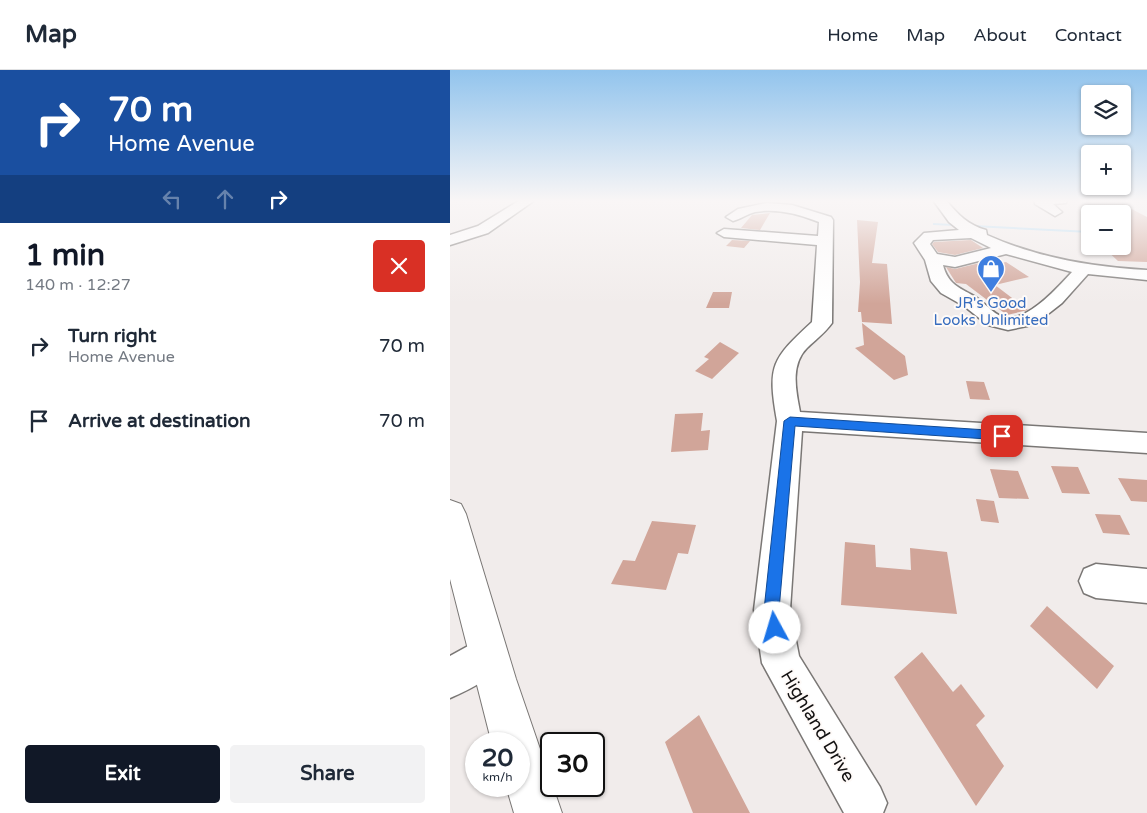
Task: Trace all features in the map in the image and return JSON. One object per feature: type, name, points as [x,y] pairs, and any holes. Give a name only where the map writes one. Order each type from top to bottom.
[{"type":"main road","points":[[450,514],[511,732]]},
{"type":"main road","points":[[530,788],[538,813]]},
{"type":"street","points":[[450,240],[472,235]]},
{"type":"street","points":[[743,235],[826,242]]},
{"type":"street","name":"Highland Drive","points":[[826,235],[822,323],[795,348],[785,368],[784,390],[790,421],[772,610],[781,663],[864,803]]},
{"type":"street","points":[[941,235],[929,236],[922,243],[933,258],[936,272],[947,291],[968,301],[996,321],[1018,322],[1040,313],[1104,270]]},
{"type":"street","points":[[982,235],[1008,249],[1104,270],[1147,275]]},
{"type":"street","points":[[933,258],[955,262],[1008,249]]},
{"type":"street","points":[[790,421],[1147,443]]},
{"type":"street","points":[[1096,581],[1147,586]]},
{"type":"street","points":[[450,678],[488,654]]},
{"type":"building","points":[[858,235],[876,235],[872,263],[887,264],[892,324],[862,322],[861,312],[858,312],[860,282]]},
{"type":"building","points":[[1131,235],[1147,235],[1147,262],[1118,261],[1112,255],[1131,255]]},
{"type":"building","points":[[732,240],[750,241],[744,248],[726,246]]},
{"type":"building","points":[[971,240],[983,248],[955,255],[938,252],[932,244],[934,242]]},
{"type":"building","points":[[996,259],[1001,263],[1006,262],[1029,277],[995,285],[1028,310],[1007,315],[966,284],[956,283],[946,267],[955,269]]},
{"type":"building","points":[[713,292],[732,292],[729,308],[706,308]]},
{"type":"building","points":[[862,323],[905,356],[908,375],[894,380],[855,348],[864,345]]},
{"type":"building","points":[[720,342],[739,353],[712,379],[695,371],[709,359],[704,357]]},
{"type":"building","points":[[966,381],[984,382],[990,400],[970,399]]},
{"type":"building","points":[[703,413],[701,431],[710,430],[708,450],[671,452],[675,414]]},
{"type":"building","points":[[1051,466],[1078,467],[1090,494],[1062,493]]},
{"type":"building","points":[[990,469],[1018,471],[1029,499],[999,498]]},
{"type":"building","points":[[1118,478],[1147,480],[1147,502],[1131,501]]},
{"type":"building","points":[[976,499],[994,501],[999,523],[981,521]]},
{"type":"building","points":[[1095,514],[1120,515],[1130,535],[1103,533]]},
{"type":"building","points":[[652,521],[696,525],[688,554],[678,553],[666,590],[611,584],[623,560],[635,561]]},
{"type":"building","points":[[845,542],[875,545],[876,567],[911,570],[910,548],[947,552],[957,614],[841,605]]},
{"type":"building","points":[[1047,606],[1114,666],[1097,689],[1030,626]]},
{"type":"building","points":[[922,652],[953,692],[961,684],[985,716],[976,725],[1004,766],[976,806],[894,677]]},
{"type":"building","points":[[699,715],[750,813],[693,813],[665,742]]},
{"type":"place","name":"JR's Good Looks Unlimited","points":[[991,293]]},
{"type":"route","points":[[775,628],[772,610],[782,486],[790,421],[1002,436]]}]
